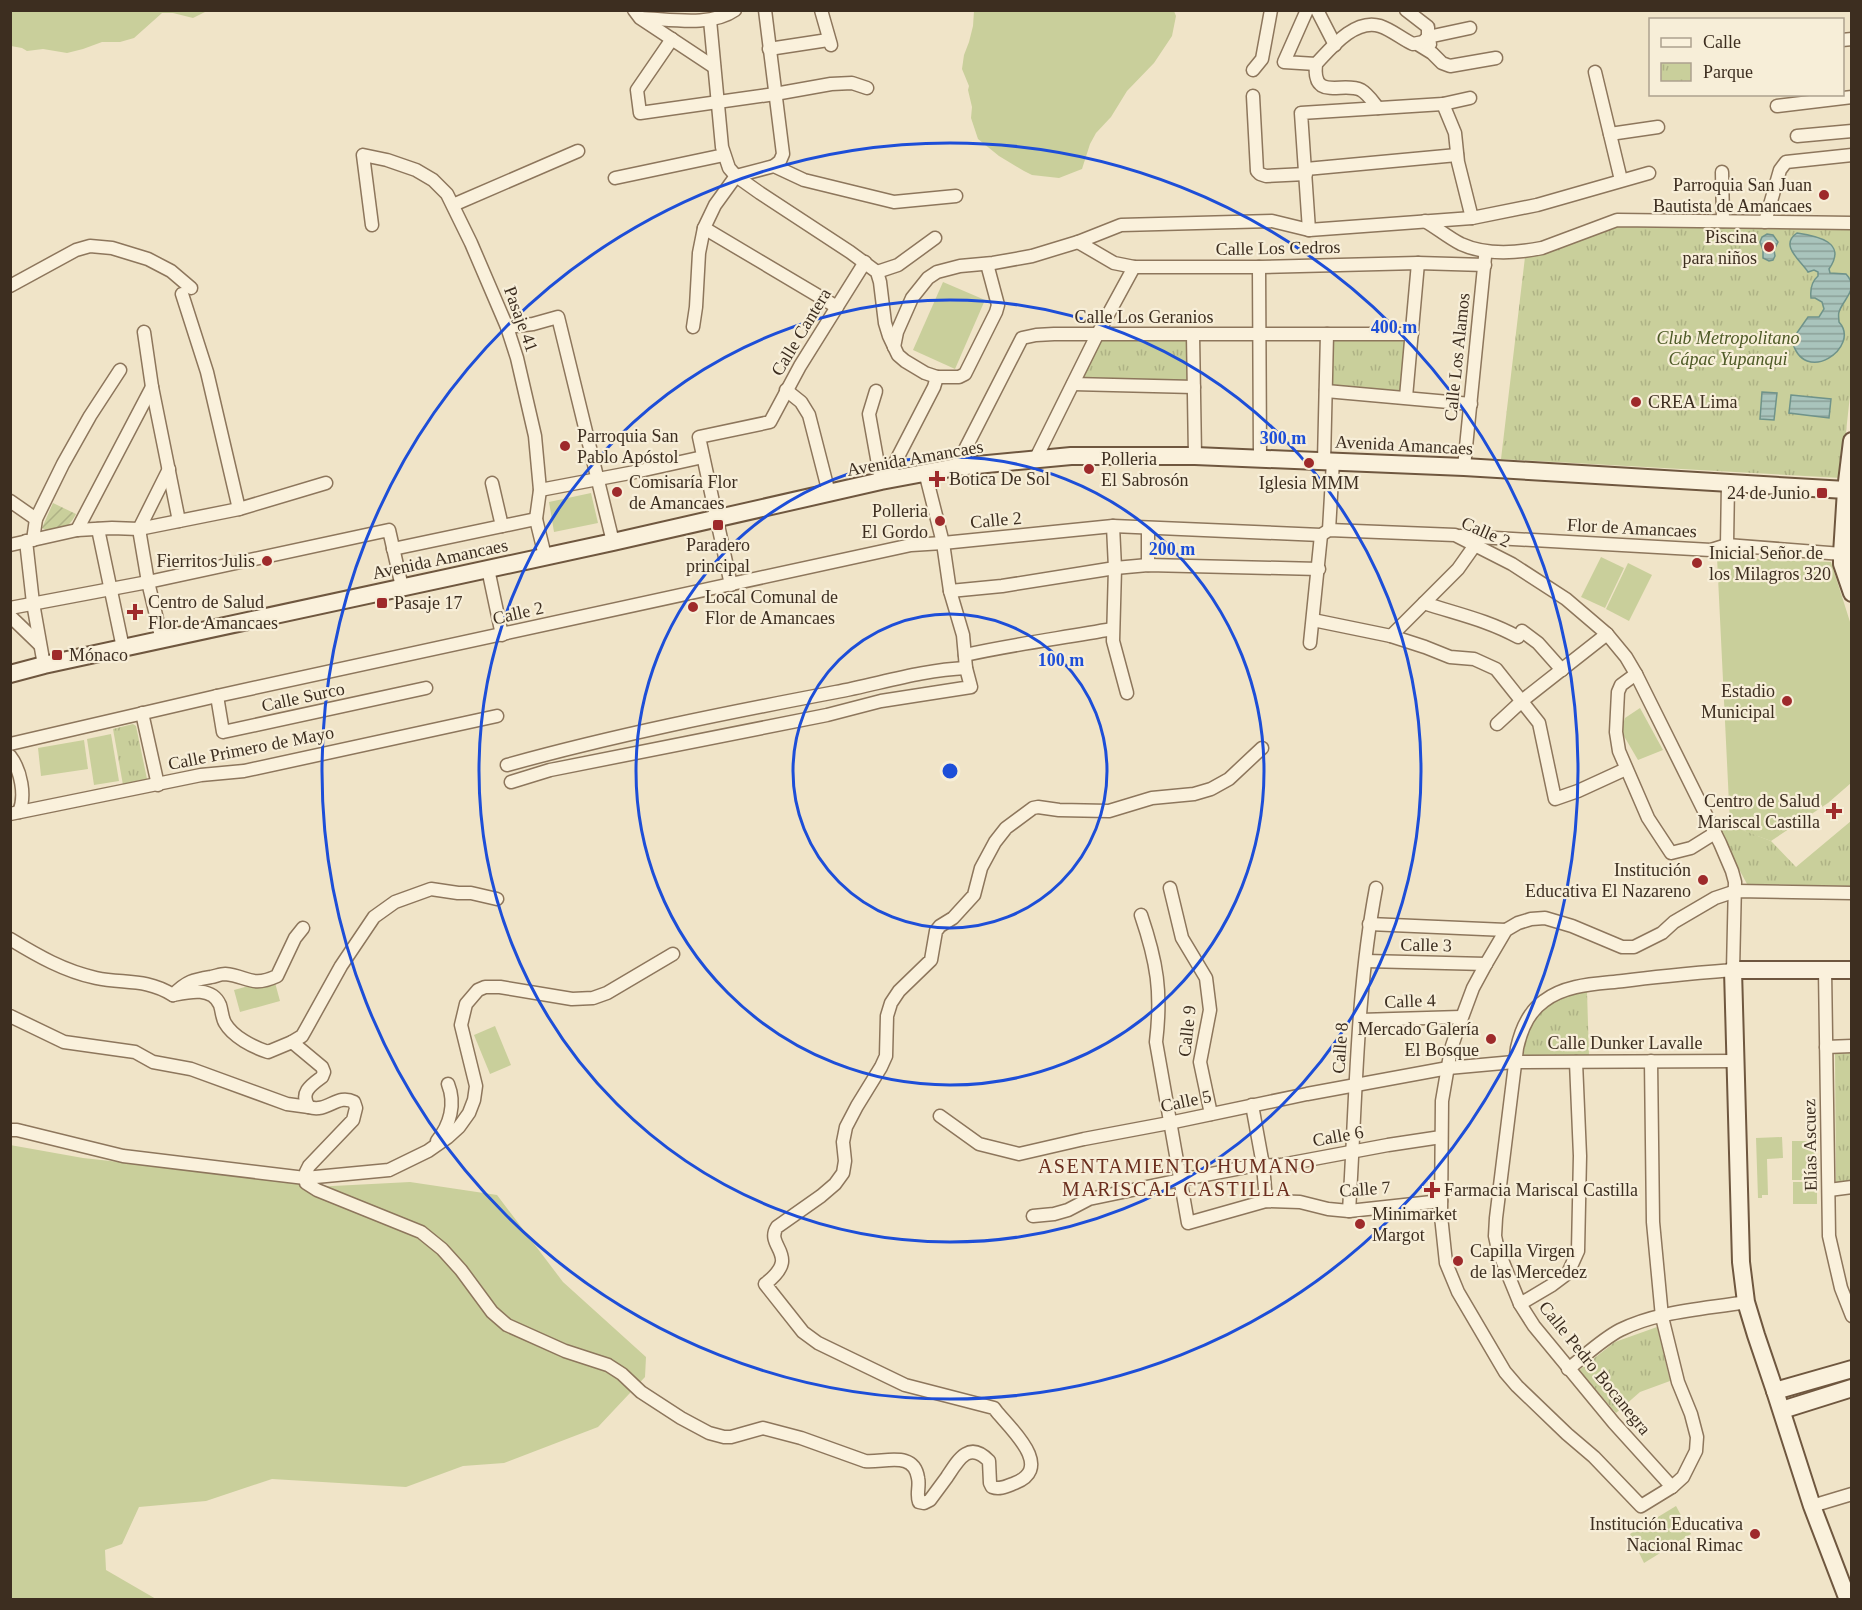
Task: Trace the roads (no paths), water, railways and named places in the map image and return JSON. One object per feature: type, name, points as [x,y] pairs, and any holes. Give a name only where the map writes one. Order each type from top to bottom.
[{"type":"street","points":[[637,14],[710,20],[735,10]]},
{"type":"street","points":[[693,327],[699,254],[704,228],[715,205],[736,176],[774,166],[783,154],[765,10]]},
{"type":"street","points":[[769,49],[830,43],[821,10]]},
{"type":"street","points":[[1253,70],[1262,59],[1272,10]]},
{"type":"street","points":[[1307,10],[1284,62],[1316,64]]},
{"type":"street","points":[[1317,10],[1335,45]]},
{"type":"street","points":[[1414,12],[1430,32],[1423,41]]},
{"type":"street","points":[[637,14],[714,67]]},
{"type":"street","points":[[710,20],[724,154],[729,168],[736,176],[877,272],[885,323],[898,355],[925,373],[937,377],[959,377],[965,374],[996,312],[997,298],[987,264]]},
{"type":"street","points":[[1378,108],[1362,91],[1355,88],[1334,89],[1320,83],[1316,64],[1358,27],[1373,24],[1387,29],[1409,43],[1470,28]]},
{"type":"street","points":[[672,39],[637,90],[640,113],[718,103],[831,84],[852,82],[867,88]]},
{"type":"street","points":[[1423,41],[1442,63],[1450,66],[1496,58]]},
{"type":"street","points":[[1595,72],[1621,180]]},
{"type":"street","points":[[1253,96],[1257,171],[1266,176],[1457,155]]},
{"type":"street","points":[[1778,106],[1851,97]]},
{"type":"street","points":[[1309,230],[1301,113],[1443,104],[1470,98]]},
{"type":"street","points":[[1443,104],[1455,133],[1457,155],[1472,218]]},
{"type":"street","points":[[1610,134],[1658,127]]},
{"type":"street","points":[[1797,136],[1851,131]]},
{"type":"street","points":[[453,205],[578,151]]},
{"type":"street","points":[[615,178],[724,154]]},
{"type":"street","name":"Pasaje 41","points":[[372,225],[363,155],[416,170],[433,180],[447,194],[453,205],[507,327],[518,358],[535,436],[540,490],[536,519],[545,556]]},
{"type":"street","points":[[1765,222],[1780,170],[1786,162],[1851,155]]},
{"type":"street","points":[[774,166],[804,180],[894,202],[956,196]]},
{"type":"street","points":[[1722,172],[1723,221]]},
{"type":"street","points":[[894,347],[897,332],[912,298],[919,287],[937,272],[953,267],[1032,256],[1078,242],[1121,225],[1272,221],[1309,230],[1457,220],[1537,205],[1649,173]]},
{"type":"street","points":[[1457,220],[1454,231],[1461,244]]},
{"type":"street","points":[[1425,221],[1461,244],[1473,248],[1520,251],[1542,248],[1617,220],[1851,223]]},
{"type":"street","points":[[704,228],[837,307]]},
{"type":"street","points":[[877,272],[898,265],[935,238]]},
{"type":"street","name":"Calle Los Cedros","points":[[1078,242],[1114,263],[1134,267],[1418,263],[1485,265]]},
{"type":"street","points":[[10,286],[75,250],[90,246],[112,248],[148,259],[171,271],[186,291],[239,508]]},
{"type":"street","name":"Calle Los Alamos","points":[[1464,467],[1486,250]]},
{"type":"street","name":"Calle Cantera","points":[[703,457],[699,437],[770,422],[786,390],[865,262]]},
{"type":"street","points":[[1406,397],[1418,263]]},
{"type":"street","points":[[1035,460],[1097,335],[1134,267]]},
{"type":"street","points":[[1259,267],[1260,458]]},
{"type":"street","points":[[507,327],[533,324],[558,317],[613,542]]},
{"type":"street","points":[[144,332],[152,387],[179,521]]},
{"type":"street","points":[[1310,643],[1318,569],[1325,533],[1328,461],[1327,334]]},
{"type":"street","name":"Calle Los Geranios","points":[[957,467],[1022,338],[1036,335],[1412,334]]},
{"type":"street","points":[[1193,335],[1195,456]]},
{"type":"street","points":[[44,664],[33,603],[29,541],[36,519],[90,416],[120,370]]},
{"type":"street","points":[[883,480],[934,387],[937,377]]},
{"type":"street","points":[[1073,384],[1194,387]]},
{"type":"street","points":[[78,530],[152,387]]},
{"type":"street","points":[[786,390],[801,402],[809,415],[829,493]]},
{"type":"street","points":[[876,391],[869,414],[883,480]]},
{"type":"street","points":[[1326,391],[1471,404]]},
{"type":"street","points":[[1851,449],[1842,554],[1842,564],[1851,593]]},
{"type":"street","name":"Avenida Amancaes","points":[[10,674],[44,664],[613,542],[883,480],[957,467],[1071,456],[1195,456],[1464,467],[1846,489]]},
{"type":"street","points":[[540,490],[703,457],[731,585]]},
{"type":"street","points":[[162,640],[148,582],[140,529],[169,469]]},
{"type":"street","points":[[511,782],[550,770],[827,715],[881,701],[971,687],[966,668],[963,635],[950,591],[943,543],[925,472]]},
{"type":"street","points":[[10,545],[78,530],[140,529],[239,508],[326,483]]},
{"type":"street","points":[[492,483],[502,526]]},
{"type":"street","points":[[1727,545],[1728,483]]},
{"type":"street","points":[[10,501],[36,519]]},
{"type":"street","points":[[393,549],[536,519]]},
{"type":"street","points":[[1113,526],[1115,568],[1113,641],[1127,693]]},
{"type":"street","name":"Calle 2","points":[[10,744],[217,696],[911,545],[1113,526],[1148,529],[1455,535],[1512,564],[1546,585],[1607,634],[1620,648],[1636,674],[1732,871],[1736,891],[1733,970]]},
{"type":"street","points":[[98,529],[123,648]]},
{"type":"street","points":[[1148,529],[1148,565]]},
{"type":"street","points":[[10,609],[389,530],[402,587]]},
{"type":"street","name":"Flor de Amancaes","points":[[1455,535],[1711,550],[1727,545],[1842,554]]},
{"type":"street","points":[[1391,636],[1458,569],[1475,545]]},
{"type":"street","points":[[950,591],[1002,586],[1148,565],[1318,569]]},
{"type":"street","points":[[488,568],[502,635]]},
{"type":"street","points":[[1424,603],[1520,634],[1538,643],[1562,670]]},
{"type":"street","points":[[10,616],[39,644]]},
{"type":"street","points":[[1313,620],[1391,636],[1450,657],[1474,659],[1496,669],[1539,723],[1556,799],[1626,769]]},
{"type":"street","points":[[965,655],[1009,645],[1112,629]]},
{"type":"street","points":[[1497,724],[1522,700],[1607,634]]},
{"type":"street","points":[[507,765],[604,740],[717,715],[860,688],[920,673],[966,668]]},
{"type":"street","points":[[1636,674],[1621,685],[1618,692],[1616,732],[1619,751],[1648,818],[1671,853],[1691,848],[1715,833]]},
{"type":"street","name":"Calle Surco","points":[[217,696],[223,732],[426,688]]},
{"type":"street","points":[[142,713],[158,784]]},
{"type":"street","name":"Calle Primero de Mayo","points":[[15,813],[201,775],[244,771],[497,716]]},
{"type":"street","points":[[10,1016],[64,1042],[135,1052],[153,1062],[191,1069],[287,1104],[321,1108],[330,1106],[340,1099],[347,1098],[354,1102],[356,1108],[353,1120],[309,1166],[305,1178],[306,1183],[317,1190],[411,1227],[431,1240],[461,1270],[492,1312],[507,1325],[565,1351],[608,1365],[622,1374],[641,1392],[709,1433],[731,1437],[763,1428],[801,1438],[865,1461],[904,1460],[911,1463],[916,1470],[919,1479],[917,1497],[919,1502],[924,1503],[930,1500],[962,1456],[979,1452],[989,1461],[990,1484],[999,1489],[1021,1481],[1031,1469],[1030,1455],[994,1408],[905,1385],[818,1343],[803,1332],[765,1284],[779,1272],[782,1261],[782,1254],[774,1235],[775,1231],[777,1227],[835,1184],[843,1173],[845,1168],[843,1142],[846,1127],[886,1056],[887,1016],[891,1003],[899,991],[931,960],[936,931],[953,918],[974,895],[981,868],[995,842],[1006,828],[1033,808],[1038,807],[1059,810],[1109,811],[1140,801],[1194,794],[1211,789],[1228,779],[1262,748]]},
{"type":"street","points":[[10,756],[17,767],[23,804],[15,813]]},
{"type":"street","name":"Calle 9","points":[[1170,888],[1182,938],[1206,978],[1210,1010],[1200,1062],[1211,1114]]},
{"type":"street","name":"Calle 8","points":[[1349,1211],[1360,1020],[1369,924],[1376,888]]},
{"type":"street","points":[[10,939],[63,969],[97,979],[143,982],[173,995],[199,991],[215,998],[220,1004],[223,1020],[232,1032],[260,1050],[268,1052],[302,1036],[341,966],[374,918],[395,902],[430,889],[458,893],[471,892],[497,899]]},
{"type":"street","points":[[1651,1061],[1653,1222],[1662,1317],[1678,1382],[1691,1414],[1697,1437],[1696,1452],[1683,1477],[1641,1506],[1594,1457],[1517,1386],[1501,1366],[1458,1292],[1446,1263],[1440,1201],[1442,1101],[1451,1049],[1461,1017],[1486,964],[1506,930],[1518,923],[1545,918],[1572,926],[1622,947],[1634,947],[1662,933],[1674,922],[1715,898],[1736,891],[1851,892]]},
{"type":"street","points":[[1141,915],[1152,947],[1158,980],[1159,1013],[1156,1042],[1180,1180]]},
{"type":"street","points":[[1369,924],[1506,930]]},
{"type":"street","points":[[173,995],[183,985],[194,980],[224,974],[258,982],[277,976],[295,938],[303,928]]},
{"type":"street","points":[[10,1130],[123,1155],[305,1178],[389,1170],[428,1151],[448,1137],[469,1113],[476,1086],[461,1025],[466,1004],[478,990],[485,987],[500,987],[572,999],[593,998],[607,993],[674,954]]},
{"type":"street","name":"Calle 3","points":[[1366,962],[1486,964]]},
{"type":"street","points":[[1848,1599],[1812,1506],[1746,1302],[1741,1262],[1733,970],[1851,970]]},
{"type":"street","name":"Calle Pedro Bocanegra","points":[[1672,1486],[1568,1369],[1534,1326],[1520,1304],[1498,1250],[1495,1236],[1496,1218],[1514,1062],[1525,1023],[1533,1010],[1554,994],[1585,985],[1733,970]]},
{"type":"street","name":"Elías Ascuez","points":[[1825,970],[1829,1236],[1851,1316]]},
{"type":"street","name":"Calle 4","points":[[1360,1020],[1461,1017]]},
{"type":"street","points":[[292,1042],[322,1067],[324,1072],[322,1077],[309,1086],[304,1096],[304,1101],[309,1107]]},
{"type":"street","points":[[1826,1047],[1851,1046]]},
{"type":"street","name":"Calle Dunker Lavalle","points":[[1448,1068],[1514,1062],[1736,1061]]},
{"type":"street","points":[[1520,1304],[1568,1273],[1578,1251],[1580,1156],[1576,1062]]},
{"type":"street","name":"Calle 5","points":[[940,1116],[980,1144],[1019,1155],[1084,1139],[1355,1084],[1448,1068]]},
{"type":"street","points":[[428,1151],[441,1136],[452,1110],[453,1095],[448,1084]]},
{"type":"street","points":[[1252,1106],[1263,1165],[1266,1201]]},
{"type":"street","name":"Calle 6","points":[[1033,1216],[1068,1210],[1089,1199],[1180,1180],[1441,1137]]},
{"type":"street","name":"Calle 7","points":[[1180,1180],[1188,1223],[1266,1201],[1300,1202],[1328,1209],[1349,1211],[1440,1201]]},
{"type":"street","points":[[1829,1190],[1851,1187]]},
{"type":"street","points":[[1839,1278],[1851,1273]]},
{"type":"street","points":[[1568,1369],[1621,1330],[1662,1317],[1746,1302]]},
{"type":"street","points":[[1775,1391],[1851,1369]]},
{"type":"street","points":[[1782,1410],[1851,1388]]},
{"type":"street","points":[[1812,1506],[1851,1494]]},
{"type":"water","points":[[1797,233],[1828,242],[1835,252],[1829,269],[1830,273],[1846,274],[1851,284],[1849,294],[1839,313],[1839,322],[1844,332],[1843,342],[1837,351],[1818,362],[1807,361],[1798,354],[1792,340],[1808,317],[1819,317],[1824,309],[1822,302],[1811,298],[1811,286],[1818,272],[1814,270],[1808,272],[1790,247],[1792,238]]},
{"type":"water","name":"Piscina para niños","points":[[1767,234],[1773,235],[1778,242],[1774,250],[1775,256],[1769,261],[1763,258],[1760,242]]},
{"type":"water","points":[[1762,392],[1777,393],[1774,420],[1760,419]]},
{"type":"water","points":[[1791,395],[1831,399],[1829,418],[1789,413]]},
{"type":"place","name":"Parroquia San Juan Bautista de Amancaes","points":[[1824,195]]},
{"type":"place","name":"Piscina para niños","points":[[1769,247]]},
{"type":"place","name":"CREA Lima","points":[[1636,402]]},
{"type":"place","name":"Parroquia San Pablo Apóstol","points":[[565,446]]},
{"type":"place","name":"Iglesia MMM","points":[[1309,463]]},
{"type":"place","name":"Polleria El Sabrosón","points":[[1089,469]]},
{"type":"place","name":"Botica De Sol","points":[[937,479]]},
{"type":"place","name":"Comisaría Flor de Amancaes","points":[[617,492]]},
{"type":"place","name":"24 de Junio","points":[[1822,493]]},
{"type":"place","name":"Polleria El Gordo","points":[[940,521]]},
{"type":"place","name":"Paradero principal","points":[[718,525]]},
{"type":"place","name":"Fierritos Julis","points":[[267,561]]},
{"type":"place","name":"Inicial Señor de los Milagros 320","points":[[1697,563]]},
{"type":"place","name":"Pasaje 17","points":[[382,603]]},
{"type":"place","name":"Local Comunal de Flor de Amancaes","points":[[693,607]]},
{"type":"place","name":"Centro de Salud Flor de Amancaes","points":[[135,612]]},
{"type":"place","name":"Mónaco","points":[[57,655]]},
{"type":"place","name":"Estadio Municipal","points":[[1787,701]]},
{"type":"place","name":"Centro de Salud Mariscal Castilla","points":[[1834,811]]},
{"type":"place","name":"Institución Educativa El Nazareno","points":[[1703,880]]},
{"type":"place","name":"Mercado Galería El Bosque","points":[[1491,1039]]},
{"type":"place","name":"Farmacia Mariscal Castilla","points":[[1432,1190]]},
{"type":"place","name":"Minimarket Margot","points":[[1360,1224]]},
{"type":"place","name":"Capilla Virgen de las Mercedez","points":[[1458,1261]]},
{"type":"place","name":"Institución Educativa Nacional Rimac","points":[[1755,1534]]},
{"type":"district","name":"ASENTAMIENTO HUMANO MARISCAL CASTILLA","points":[[1177,1178]]},
{"type":"park label","name":"Club Metropolitano Cápac Yupanqui","points":[[1728,348]]}]
